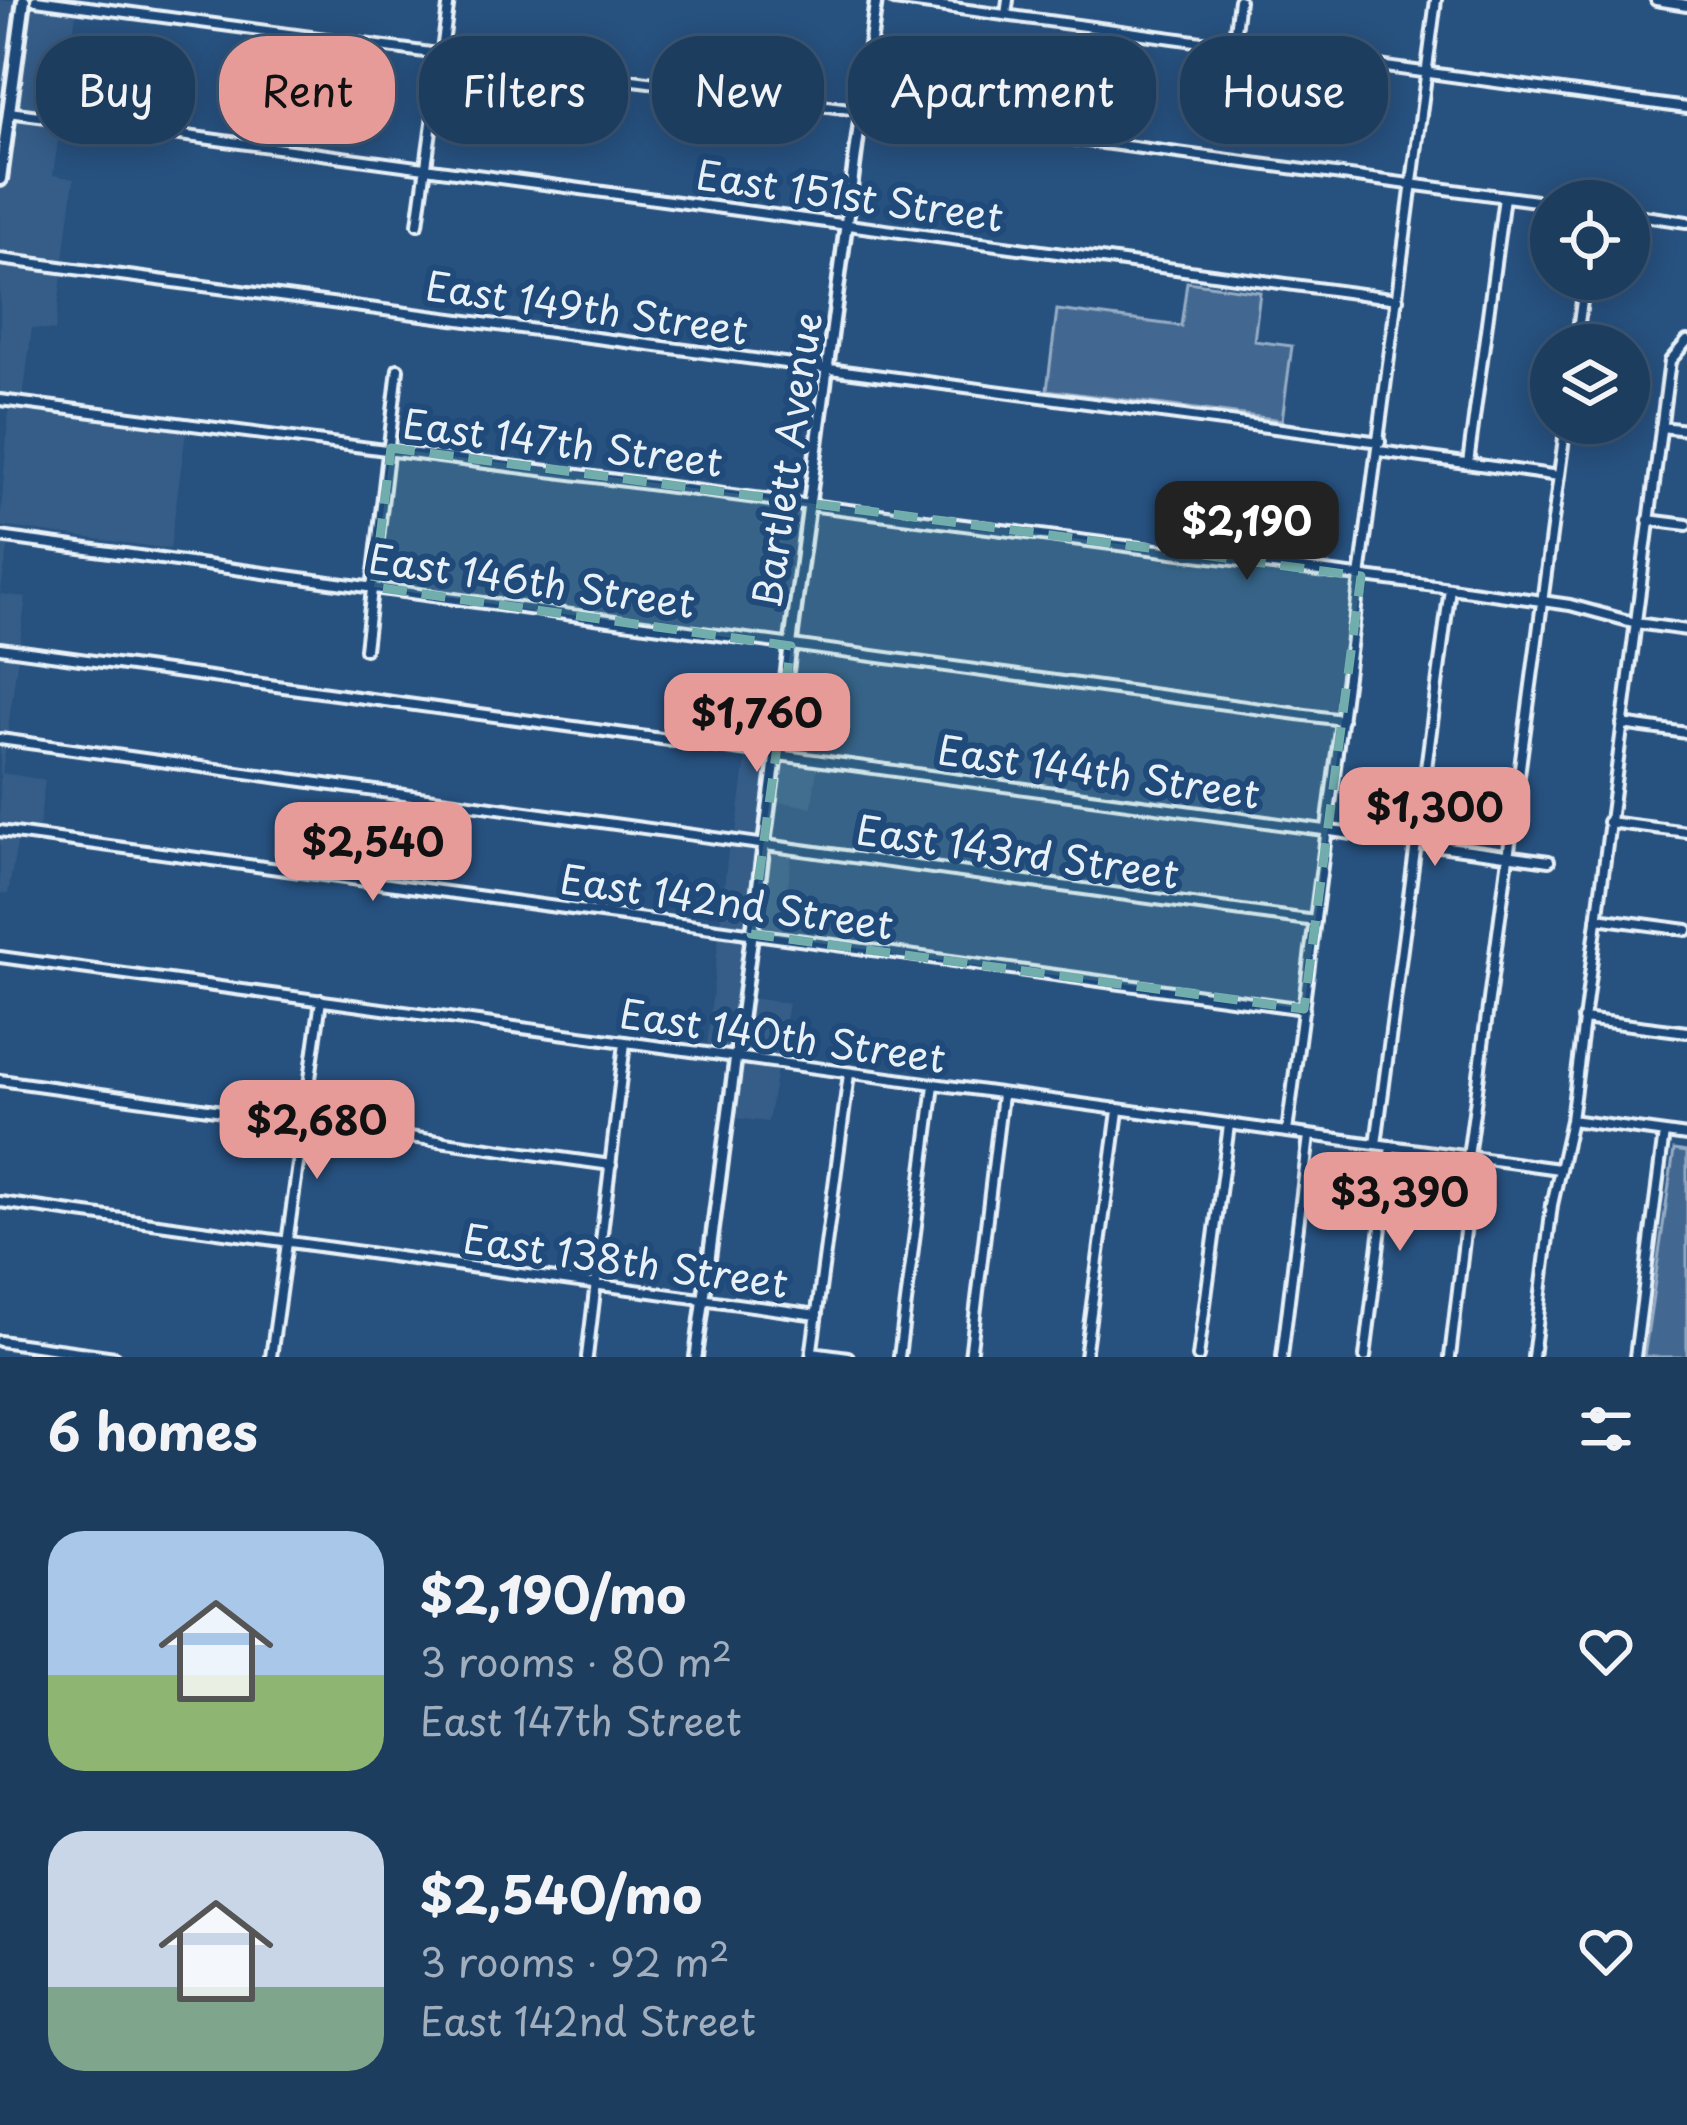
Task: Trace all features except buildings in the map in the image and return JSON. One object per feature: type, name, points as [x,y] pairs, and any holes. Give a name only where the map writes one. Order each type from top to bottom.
[{"type":"main road","points":[[0,173],[24,0]]},
{"type":"street","points":[[36,0],[419,52]]},
{"type":"street","points":[[443,36],[448,0]]},
{"type":"street","name":"Bartlett Avenue","points":[[872,36],[876,0]]},
{"type":"street","points":[[894,0],[1180,39]]},
{"type":"street","points":[[1006,15],[1008,0]]},
{"type":"street","points":[[1234,36],[1239,0]]},
{"type":"street","points":[[1287,1132],[1436,0]]},
{"type":"street","points":[[1658,0],[1687,4]]},
{"type":"street","points":[[1388,66],[1687,108]]},
{"type":"street","points":[[0,74],[14,76]]},
{"type":"street","points":[[628,80],[848,110]]},
{"type":"street","name":"East 151st Street","points":[[9,112],[1398,299]]},
{"type":"street","points":[[418,224],[429,144]]},
{"type":"street","name":"Bartlett Avenue","points":[[696,1357],[858,144]]},
{"type":"street","points":[[1107,144],[1530,200]]},
{"type":"street","points":[[1468,464],[1504,197]]},
{"type":"street","points":[[1650,217],[1687,221]]},
{"type":"street","name":"East 149th Street","points":[[0,259],[827,369],[1380,446],[1559,476]]},
{"type":"street","points":[[1533,1357],[1570,1120],[1670,361],[1687,341]]},
{"type":"street","points":[[365,650],[398,368]]},
{"type":"street","name":"East 147th Street","points":[[0,400],[1450,588],[1687,630]]},
{"type":"street","points":[[1661,427],[1687,430]]},
{"type":"street","points":[[1450,1357],[1508,856],[1563,444]]},
{"type":"street","points":[[1648,520],[1687,525]]},
{"type":"street","name":"East 146th Street","points":[[0,537],[1342,720]]},
{"type":"street","points":[[1376,1144],[1450,588]]},
{"type":"street","name":"East 144th Street","points":[[0,648],[1549,861]]},
{"type":"street","points":[[1622,724],[1687,733]]},
{"type":"street","name":"East 143rd Street","points":[[0,740],[1315,921]]},
{"type":"street","points":[[1608,822],[1687,832]]},
{"type":"street","name":"East 142nd Street","points":[[0,831],[1304,1009]]},
{"type":"street","points":[[1597,919],[1687,930]]},
{"type":"street","name":"East 140th Street","points":[[0,957],[1559,1169]]},
{"type":"street","points":[[271,1357],[321,1000]]},
{"type":"street","points":[[1583,1019],[1687,1032]]},
{"type":"street","points":[[587,1357],[626,1043]]},
{"type":"street","points":[[848,1357],[811,1355],[849,1074]]},
{"type":"street","points":[[0,1079],[611,1165]]},
{"type":"street","points":[[899,1357],[934,1085]]},
{"type":"street","points":[[970,1357],[1002,1095]]},
{"type":"street","points":[[1085,1357],[1118,1112]]},
{"type":"street","points":[[1570,1120],[1687,1136]]},
{"type":"street","points":[[1198,1357],[1229,1125]]},
{"type":"street","points":[[1635,1357],[1664,1133]]},
{"type":"street","points":[[1282,1357],[1309,1136]]},
{"type":"street","points":[[1365,1357],[1391,1146]]},
{"type":"street","name":"East 138th Street","points":[[0,1202],[817,1315]]},
{"type":"street","points":[[0,1341],[115,1357]]},
{"type":"highlighted area","points":[[391,448],[1361,576],[1304,1009],[751,934],[791,646],[374,587]]},
{"type":"shaded area","points":[[0,0],[78,0],[73,36],[36,36],[36,144],[57,144],[53,175],[74,179],[55,331],[32,328],[23,399],[0,400]]},
{"type":"shaded area","points":[[1187,282],[1260,292],[1254,341],[1292,346],[1282,420],[1047,390],[1057,310],[1181,326]]},
{"type":"shaded area","points":[[9,408],[186,432],[170,549],[0,526]]},
{"type":"shaded area","points":[[0,537],[10,538],[0,594]]},
{"type":"shaded area","points":[[0,594],[26,597],[2,773],[45,780],[39,827],[20,826],[8,894],[0,893]]},
{"type":"shaded area","points":[[747,751],[818,761],[812,807],[771,801],[764,845],[793,849],[781,938],[752,934],[743,997],[788,1003],[768,1122],[727,1117],[734,1059],[706,1054],[729,841],[735,841]]},
{"type":"shaded area","points":[[1674,1150],[1687,1152],[1687,1357],[1644,1357]]}]
